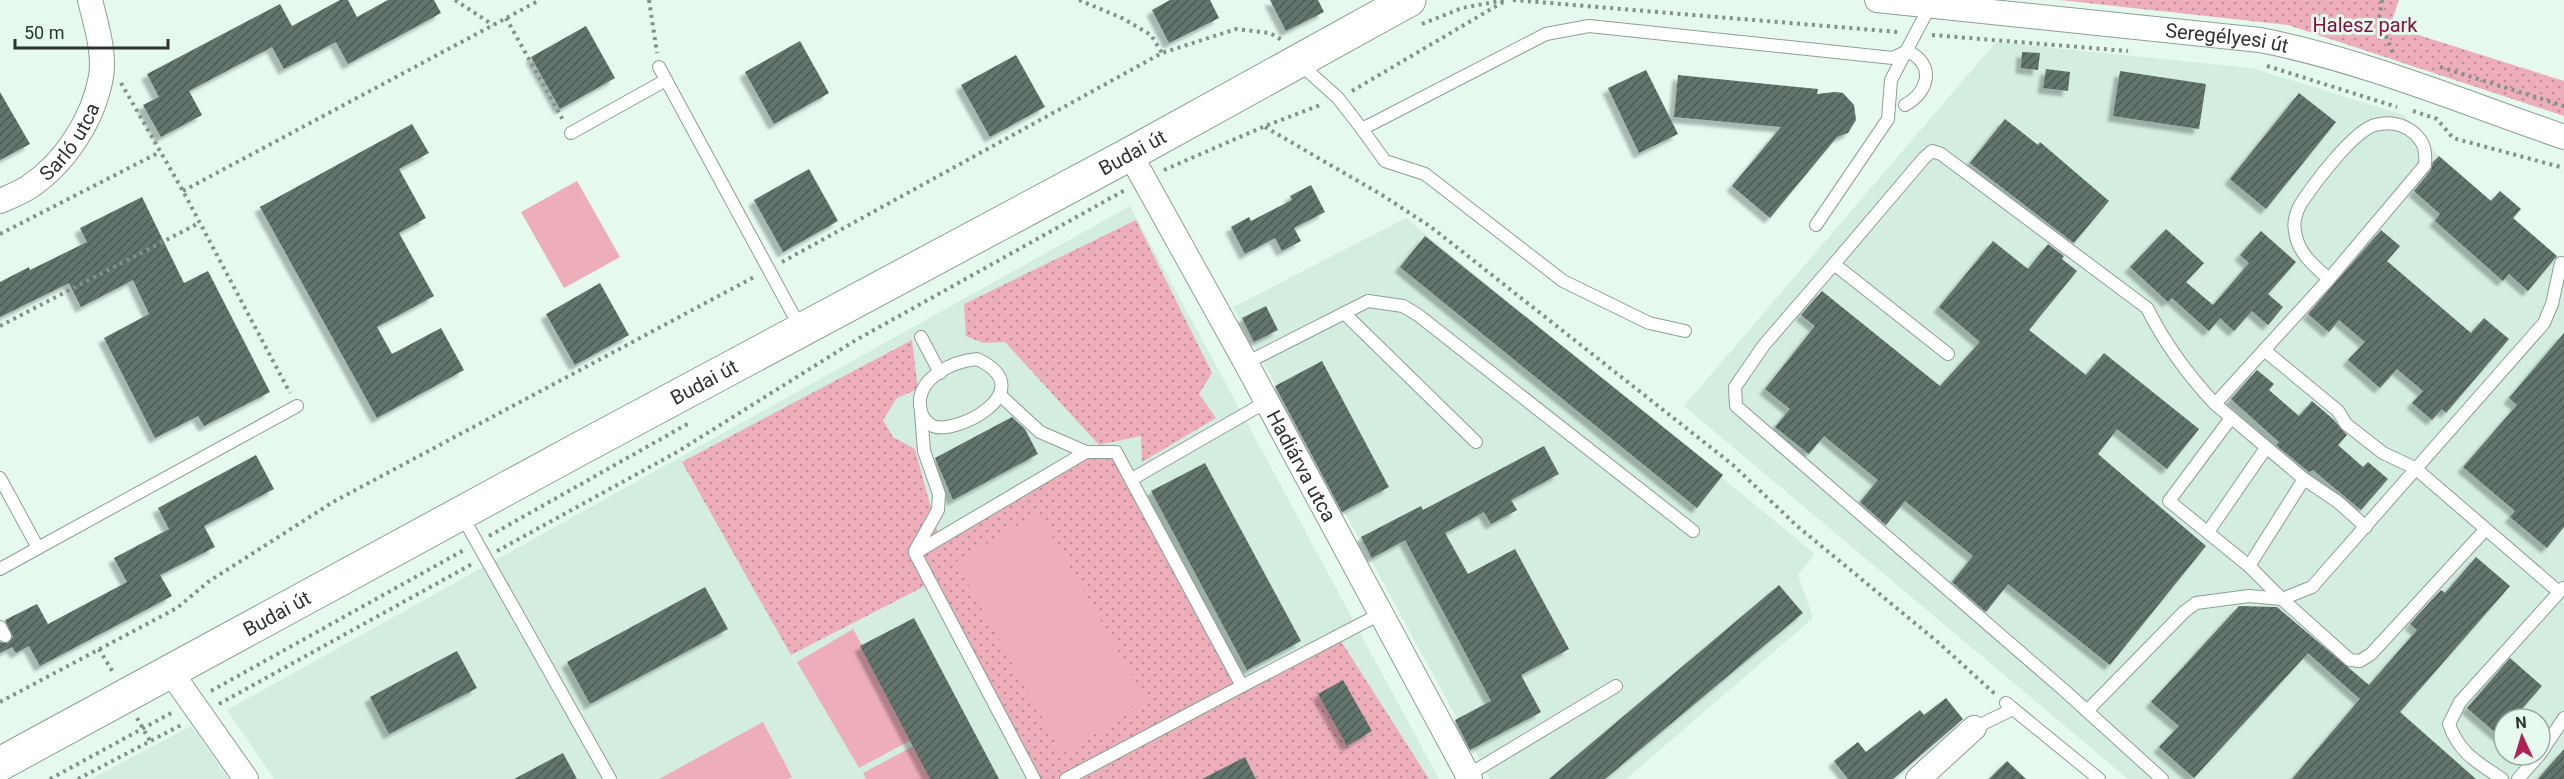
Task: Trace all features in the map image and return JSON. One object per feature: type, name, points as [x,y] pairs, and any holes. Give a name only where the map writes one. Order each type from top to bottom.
[{"type":"main road","name":"Budai út","points":[[0,764],[801,330],[1137,167],[1291,51],[1409,0]]},
{"type":"street","name":"Sarló utca","points":[[0,201],[29,187],[58,161],[76,138],[89,113],[101,77],[101,55],[90,0]]},
{"type":"street","name":"Seregélyesi út","points":[[1877,0],[2260,40],[2315,52],[2564,137]]},
{"type":"street","name":"Hadiárva utca","points":[[1137,167],[1246,363],[1469,777]]},
{"type":"street","points":[[196,708],[200,674],[212,648]]},
{"type":"street","points":[[170,671],[246,779]]},
{"type":"street","points":[[1917,779],[1974,729]]},
{"type":"lane","points":[[1816,225],[1888,119],[1891,80],[1930,6]]},
{"type":"lane","points":[[1362,129],[1546,34],[1568,28],[1589,26],[1893,58],[1907,51]]},
{"type":"lane","points":[[1291,51],[1338,99],[1385,161],[1425,174],[1563,281],[1648,323],[1685,331]]},
{"type":"lane","points":[[1905,105],[1919,96],[1925,87],[1926,77],[1916,55],[1907,51]]},
{"type":"lane","points":[[659,67],[801,330]]},
{"type":"lane","points":[[571,133],[666,80]]},
{"type":"lane","points":[[2215,404],[2329,279],[2425,165],[2426,150],[2419,138],[2406,127],[2390,123],[2373,125],[2360,134],[2344,148],[2300,206],[2294,219],[2300,248],[2310,263],[2329,279]]},
{"type":"lane","points":[[2162,779],[1736,406],[1735,387],[1764,345],[1932,151],[1941,154],[2147,308],[2159,333],[2187,374],[2215,404],[2304,479],[2338,502],[2366,527]]},
{"type":"lane","points":[[2087,711],[2184,612],[2196,603],[2249,596],[2282,599],[2312,587],[2544,323],[2552,304],[2560,262]]},
{"type":"lane","points":[[1834,264],[1948,354]]},
{"type":"lane","points":[[1246,363],[1368,301],[1403,306],[1418,315],[1694,531]]},
{"type":"lane","points":[[1344,313],[1476,442]]},
{"type":"lane","points":[[921,337],[940,373]]},
{"type":"lane","points":[[2264,350],[2338,411],[2346,424],[2383,453],[2415,468],[2485,530],[2562,590],[2460,702],[2449,724],[2463,752],[2502,779]]},
{"type":"lane","points":[[915,553],[938,510],[939,494],[924,451],[919,399],[922,388],[928,379],[966,360],[977,359],[994,369],[1000,377],[1000,396],[994,405],[957,425],[945,429],[934,427],[925,420],[921,411]]},
{"type":"lane","points":[[1000,396],[1040,432],[1086,452],[1116,452],[1242,686]]},
{"type":"lane","points":[[1132,479],[1266,402]]},
{"type":"lane","points":[[0,569],[297,406]]},
{"type":"lane","points":[[2231,418],[2169,501],[2249,566],[2349,660],[2361,661],[2371,654],[2485,530]]},
{"type":"lane","points":[[2208,532],[2266,448]]},
{"type":"lane","points":[[915,553],[1086,452]]},
{"type":"lane","points":[[0,478],[38,548]]},
{"type":"lane","points":[[2249,566],[2304,479]]},
{"type":"lane","points":[[461,514],[610,779]]},
{"type":"lane","points":[[915,553],[1034,779]]},
{"type":"lane","points":[[1066,779],[1380,614]]},
{"type":"lane","points":[[1469,777],[1616,686]]},
{"type":"lane","points":[[1974,729],[2009,706],[2099,779]]},
{"type":"lane","points":[[2552,736],[2564,718]]},
{"type":"lane","points":[[2518,779],[2529,767]]},
{"type":"path","points":[[455,0],[493,26]]},
{"type":"path","points":[[183,191],[540,0]]},
{"type":"path","points":[[649,0],[659,67]]},
{"type":"path","points":[[1079,0],[1122,18],[1151,35],[1162,53]]},
{"type":"path","points":[[78,779],[196,708],[485,558],[676,452],[1137,167],[1265,126],[1338,99],[1506,0]]},
{"type":"path","points":[[1513,0],[2005,40]]},
{"type":"path","points":[[2382,0],[2379,20],[2393,54]]},
{"type":"path","points":[[506,18],[571,133]]},
{"type":"path","points":[[0,702],[177,608],[208,582],[333,502],[768,269],[1162,53],[1236,29],[1270,33],[1291,51]]},
{"type":"path","points":[[2439,67],[2564,106]]},
{"type":"path","points":[[120,73],[120,83],[183,191],[297,406]]},
{"type":"path","points":[[1265,126],[1382,195],[1431,227],[1733,465],[1797,526],[1939,643],[2009,706]]},
{"type":"path","points":[[0,234],[160,152]]},
{"type":"path","points":[[0,326],[200,223]]},
{"type":"shaded area","points":[[1996,42],[2252,68],[2404,115],[2439,156],[2490,201],[2500,191],[2521,209],[2514,218],[2558,257],[2562,266],[2564,265],[2564,779],[2128,779],[1684,406]]},
{"type":"shaded area","points":[[1130,206],[1439,779],[274,779],[227,710]]},
{"type":"shaded area","points":[[1406,218],[1815,554],[1798,575],[1813,618],[1626,779],[1490,779],[1233,307]]},
{"type":"shaded area","points":[[191,726],[229,779],[91,779]]},
{"type":"green space","name":"Halesz park","points":[[2060,0],[2399,0],[2390,26],[2564,81],[2564,116],[2288,25]]},
{"type":"green space","points":[[577,181],[620,257],[564,288],[521,212]]},
{"type":"green space","points":[[1136,220],[1212,373],[1199,394],[1216,418],[1142,462],[1141,436],[1099,445],[1005,342],[983,343],[966,336],[964,304]]},
{"type":"green space","points":[[912,340],[918,389],[897,398],[883,420],[893,437],[915,449],[938,534],[1086,452],[1116,452],[1242,686],[1334,630],[1429,779],[1256,779],[1245,757],[1202,779],[1034,779],[926,576],[923,587],[791,655],[682,462]]},
{"type":"green space","points":[[1039,513],[1147,702],[1062,754],[956,562]]},
{"type":"green space","points":[[853,629],[915,738],[859,768],[797,662]]},
{"type":"green space","points":[[763,722],[792,777],[788,779],[659,779]]},
{"type":"green space","points":[[919,743],[939,779],[866,779],[863,773]]},
{"type":"building","points":[[340,0],[348,0],[357,17],[388,0],[434,0],[441,13],[348,64],[336,42],[284,69],[272,47],[189,91],[202,115],[161,137],[143,105],[159,97],[147,74],[280,4],[292,26]]},
{"type":"building","points":[[1170,0],[1210,0],[1219,18],[1169,43],[1152,10]]},
{"type":"building","points":[[1270,0],[1318,0],[1324,12],[1286,31]]},
{"type":"building","points":[[586,26],[615,78],[560,109],[531,57]]},
{"type":"building","points":[[800,41],[829,93],[774,124],[745,72]]},
{"type":"building","points":[[2022,52],[2040,53],[2038,70],[2021,68]]},
{"type":"building","points":[[1016,55],[1045,107],[990,137],[961,85]]},
{"type":"building","points":[[2046,69],[2070,72],[2068,91],[2043,88]]},
{"type":"building","points":[[1646,70],[1678,134],[1639,153],[1608,88]]},
{"type":"building","points":[[2120,71],[2206,84],[2199,129],[2113,116]]},
{"type":"building","points":[[1678,75],[1818,89],[1817,94],[1843,93],[1854,105],[1856,120],[1848,133],[1837,137],[1770,218],[1732,186],[1781,127],[1674,117]]},
{"type":"building","points":[[0,92],[30,144],[0,160]]},
{"type":"building","points":[[2299,93],[2336,122],[2266,209],[2230,179]]},
{"type":"building","points":[[2005,119],[2038,145],[2040,142],[2109,201],[2074,243],[1970,163]]},
{"type":"building","points":[[412,124],[429,153],[399,169],[426,218],[399,233],[434,296],[377,327],[392,354],[441,328],[464,370],[377,418],[260,207]]},
{"type":"building","points":[[2439,156],[2491,201],[2500,191],[2521,209],[2513,218],[2557,256],[2528,291],[2509,274],[2503,281],[2435,221],[2440,214],[2414,191]]},
{"type":"building","points":[[809,169],[838,221],[783,252],[754,200]]},
{"type":"building","points":[[1311,185],[1325,212],[1294,228],[1301,241],[1282,251],[1275,238],[1245,254],[1231,227],[1249,217],[1251,221],[1292,200],[1290,196]]},
{"type":"building","points":[[142,197],[184,283],[208,271],[270,392],[204,426],[198,416],[155,438],[104,338],[149,314],[133,280],[81,307],[69,283],[0,317],[0,282],[87,242],[80,228]]},
{"type":"building","points":[[2166,229],[2204,263],[2186,282],[2213,305],[2249,263],[2240,255],[2261,231],[2296,262],[2268,294],[2283,307],[2268,325],[2252,311],[2234,331],[2220,318],[2209,331],[2172,298],[2168,302],[2130,267]]},
{"type":"building","points":[[2381,230],[2400,246],[2387,261],[2471,333],[2484,318],[2509,339],[2446,413],[2442,409],[2432,420],[2412,403],[2423,391],[2397,369],[2380,388],[2348,360],[2365,342],[2339,320],[2329,332],[2308,314]]},
{"type":"building","points":[[1425,236],[1723,475],[1697,508],[1400,267]]},
{"type":"building","points":[[1993,241],[2028,269],[2048,244],[2064,256],[2062,259],[2077,271],[2029,330],[2086,375],[2104,353],[2199,429],[2167,469],[2117,429],[2098,454],[2206,546],[2110,665],[2008,584],[1986,612],[1952,582],[1973,556],[1905,501],[1886,525],[1860,502],[1878,480],[1824,436],[1809,454],[1775,427],[1790,409],[1765,389],[1815,326],[1801,315],[1822,291],[1940,386],[1980,342],[1939,307]]},
{"type":"building","points":[[600,283],[629,335],[575,365],[546,314]]},
{"type":"building","points":[[1266,306],[1278,330],[1254,342],[1242,318]]},
{"type":"building","points":[[2564,333],[2564,527],[2547,548],[2510,517],[2515,511],[2463,467],[2517,405],[2509,398]]},
{"type":"building","points":[[1322,361],[1389,487],[1342,512],[1275,386]]},
{"type":"building","points":[[2257,370],[2274,384],[2269,390],[2299,416],[2312,401],[2347,435],[2338,445],[2363,467],[2368,462],[2388,479],[2361,510],[2313,470],[2309,472],[2276,445],[2279,442],[2231,399]]},
{"type":"building","points":[[1012,417],[1025,429],[1038,454],[953,500],[935,458]]},
{"type":"building","points":[[1544,446],[1559,474],[1511,500],[1517,510],[1491,524],[1484,512],[1445,533],[1468,574],[1515,549],[1569,649],[1521,675],[1541,712],[1470,750],[1455,720],[1491,701],[1405,540],[1372,558],[1361,537],[1421,506],[1423,510]]},
{"type":"building","points":[[256,455],[274,489],[204,526],[215,547],[160,575],[172,596],[40,666],[29,646],[16,653],[12,647],[0,653],[0,642],[8,643],[13,637],[5,620],[37,604],[48,624],[127,582],[114,558],[169,529],[158,508]]},
{"type":"building","points":[[1205,463],[1301,641],[1247,670],[1151,491]]},
{"type":"building","points":[[2476,557],[2510,586],[2400,712],[2476,779],[2292,779],[2360,699],[2308,653],[2194,778],[2159,747],[2179,726],[2151,702],[2239,606],[2277,607],[2369,685],[2417,630],[2410,624],[2441,590],[2445,593]]},
{"type":"building","points":[[1779,585],[1803,613],[1605,779],[1549,779]]},
{"type":"building","points":[[705,587],[728,629],[590,704],[567,662]]},
{"type":"building","points":[[914,618],[999,779],[930,779],[860,646]]},
{"type":"building","points":[[457,651],[477,688],[389,734],[370,697]]},
{"type":"building","points":[[2510,658],[2542,686],[2524,707],[2492,707],[2492,730],[2467,708]]},
{"type":"building","points":[[1343,680],[1372,731],[1347,746],[1318,694]]},
{"type":"building","points":[[1946,698],[1963,719],[1893,779],[1848,779],[1834,761],[1858,742],[1866,752],[1920,710],[1924,715]]},
{"type":"building","points":[[2564,749],[2564,779],[2538,779],[2548,767],[2552,767],[2552,763]]},
{"type":"building","points":[[563,753],[577,779],[514,779]]},
{"type":"building","points":[[1245,757],[1256,779],[1202,779]]},
{"type":"building","points":[[2007,761],[2026,779],[1989,779]]}]
